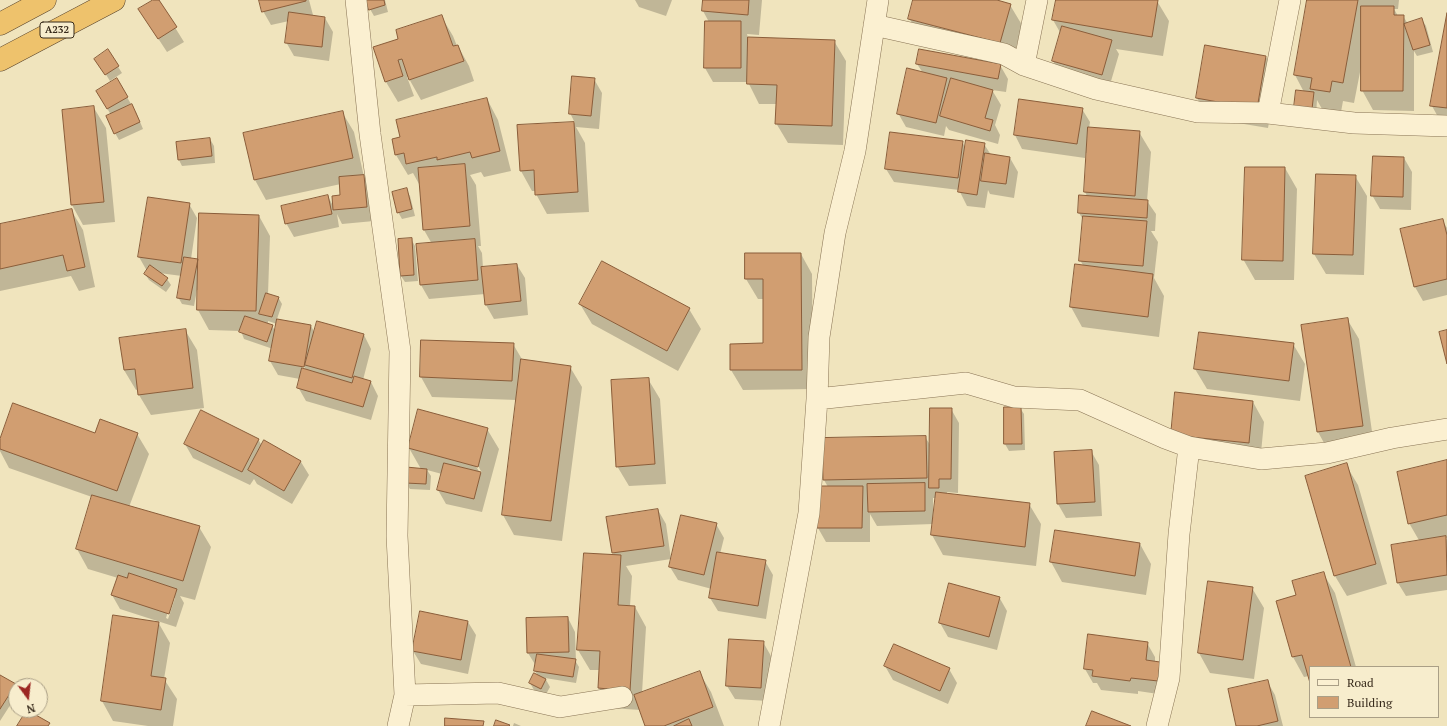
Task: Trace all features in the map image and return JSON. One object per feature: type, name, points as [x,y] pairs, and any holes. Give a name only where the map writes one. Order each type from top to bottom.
[{"type":"highway","points":[[0,24],[45,0]]},
{"type":"highway","name":"A232","points":[[0,60],[114,0]]},
{"type":"street","points":[[356,0],[370,134],[400,351],[396,536],[405,695],[398,726]]},
{"type":"street","points":[[769,726],[809,513],[820,330],[835,233],[854,151],[878,0]]},
{"type":"street","points":[[1024,65],[1037,0]]},
{"type":"street","points":[[1268,113],[1290,0]]},
{"type":"street","points":[[874,25],[1004,54],[1024,65],[1096,89],[1198,112],[1268,113],[1354,122],[1447,126]]},
{"type":"street","points":[[817,398],[966,383],[1014,397],[1080,400],[1165,438],[1189,447],[1261,459],[1327,453],[1392,438],[1447,429]]},
{"type":"street","points":[[1157,726],[1169,678],[1178,534],[1189,447]]},
{"type":"street","points":[[405,695],[498,693],[560,707],[622,697]]},
{"type":"building","points":[[153,0],[159,0],[177,27],[158,39],[138,9]]},
{"type":"building","points":[[259,0],[306,0],[306,1],[262,12]]},
{"type":"building","points":[[366,0],[384,0],[385,5],[369,10]]},
{"type":"building","points":[[703,0],[749,0],[748,15],[702,11]]},
{"type":"building","points":[[913,0],[997,0],[1011,4],[1000,43],[908,19]]},
{"type":"building","points":[[1056,0],[1158,0],[1152,37],[1052,20]]},
{"type":"building","points":[[1307,0],[1358,0],[1343,83],[1332,81],[1330,92],[1310,89],[1312,78],[1294,75]]},
{"type":"building","points":[[1361,6],[1394,6],[1394,15],[1404,15],[1403,91],[1361,91]]},
{"type":"building","points":[[289,12],[325,17],[322,47],[285,43]]},
{"type":"building","points":[[1447,13],[1447,108],[1430,106]]},
{"type":"building","points":[[442,15],[453,46],[458,45],[464,61],[409,80],[402,59],[398,60],[403,76],[385,82],[373,47],[398,39],[396,30]]},
{"type":"building","points":[[1422,18],[1430,45],[1413,50],[1404,24]]},
{"type":"building","points":[[705,21],[741,21],[741,68],[704,68]]},
{"type":"building","points":[[1062,26],[1112,40],[1102,75],[1052,61]]},
{"type":"building","points":[[748,37],[835,40],[832,126],[775,124],[777,85],[747,84]]},
{"type":"building","points":[[1205,45],[1266,56],[1257,109],[1196,98]]},
{"type":"building","points":[[108,49],[119,66],[105,75],[94,59]]},
{"type":"building","points":[[919,49],[1001,64],[998,79],[916,64]]},
{"type":"building","points":[[907,68],[947,78],[936,123],[897,114]]},
{"type":"building","points":[[572,76],[595,78],[591,116],[569,114]]},
{"type":"building","points":[[117,78],[128,97],[107,109],[96,91]]},
{"type":"building","points":[[951,78],[993,90],[985,118],[993,120],[990,131],[940,116]]},
{"type":"building","points":[[1296,90],[1314,92],[1312,109],[1294,107]]},
{"type":"building","points":[[487,98],[500,151],[472,158],[470,152],[437,160],[437,157],[406,164],[404,153],[395,155],[392,139],[400,137],[396,120]]},
{"type":"building","points":[[1019,99],[1083,108],[1077,144],[1014,135]]},
{"type":"building","points":[[132,104],[140,122],[114,134],[106,116]]},
{"type":"building","points":[[94,106],[104,202],[71,205],[62,110]]},
{"type":"building","points":[[343,111],[353,158],[254,180],[243,133]]},
{"type":"building","points":[[574,122],[578,192],[535,195],[534,170],[520,171],[517,125]]},
{"type":"building","points":[[1088,127],[1140,131],[1135,196],[1084,192]]},
{"type":"building","points":[[890,132],[963,141],[958,178],[885,169]]},
{"type":"building","points":[[210,138],[212,156],[178,160],[176,142]]},
{"type":"building","points":[[966,140],[985,143],[977,195],[958,192]]},
{"type":"building","points":[[985,153],[1010,157],[1006,184],[981,181]]},
{"type":"building","points":[[1373,156],[1404,157],[1403,197],[1371,196]]},
{"type":"building","points":[[465,164],[470,226],[423,230],[418,168]]},
{"type":"building","points":[[1245,167],[1285,167],[1283,261],[1242,260]]},
{"type":"building","points":[[1316,174],[1356,175],[1353,255],[1313,254]]},
{"type":"building","points":[[364,175],[367,207],[333,210],[332,196],[340,195],[339,177]]},
{"type":"building","points":[[407,188],[412,209],[397,213],[392,192]]},
{"type":"building","points":[[328,195],[332,214],[285,224],[281,206]]},
{"type":"building","points":[[1079,195],[1148,200],[1147,218],[1078,213]]},
{"type":"building","points":[[148,197],[190,203],[181,263],[138,257]]},
{"type":"building","points":[[72,209],[85,267],[67,271],[63,255],[0,269],[0,224]]},
{"type":"building","points":[[199,213],[259,215],[256,311],[197,310]]},
{"type":"building","points":[[1083,216],[1147,221],[1143,266],[1079,261]]},
{"type":"building","points":[[1443,219],[1447,235],[1447,279],[1414,287],[1400,229]]},
{"type":"building","points":[[412,238],[414,275],[400,276],[398,239]]},
{"type":"building","points":[[475,239],[478,280],[420,285],[416,244]]},
{"type":"building","points":[[745,253],[801,253],[802,370],[730,370],[730,344],[763,343],[763,279],[745,279]]},
{"type":"building","points":[[184,257],[198,259],[190,300],[177,298]]},
{"type":"building","points":[[602,261],[690,308],[667,351],[579,304]]},
{"type":"building","points":[[517,264],[521,301],[485,305],[481,267]]},
{"type":"building","points":[[1075,264],[1153,274],[1148,317],[1070,307]]},
{"type":"building","points":[[150,265],[168,278],[162,286],[144,274]]},
{"type":"building","points":[[266,293],[279,297],[272,317],[259,314]]},
{"type":"building","points":[[245,316],[273,325],[267,342],[239,332]]},
{"type":"building","points":[[1348,318],[1363,426],[1317,432],[1301,325]]},
{"type":"building","points":[[277,319],[311,325],[304,367],[269,361]]},
{"type":"building","points":[[317,321],[364,334],[352,378],[305,365]]},
{"type":"building","points":[[186,329],[193,388],[138,395],[135,369],[124,370],[119,338]]},
{"type":"building","points":[[1447,330],[1447,364],[1439,332]]},
{"type":"building","points":[[1199,332],[1294,343],[1289,381],[1194,369]]},
{"type":"building","points":[[421,340],[514,343],[512,381],[420,377]]},
{"type":"building","points":[[521,359],[571,366],[551,521],[502,515]]},
{"type":"building","points":[[302,368],[352,383],[354,376],[371,381],[363,407],[297,388]]},
{"type":"building","points":[[649,378],[655,464],[616,467],[611,380]]},
{"type":"building","points":[[1175,392],[1253,401],[1249,443],[1171,435]]},
{"type":"building","points":[[13,403],[95,433],[100,419],[138,433],[117,491],[0,449],[0,439]]},
{"type":"building","points":[[1004,407],[1021,407],[1022,444],[1004,444]]},
{"type":"building","points":[[930,408],[952,408],[951,479],[939,479],[939,488],[929,488]]},
{"type":"building","points":[[418,409],[488,428],[478,467],[408,448]]},
{"type":"building","points":[[201,410],[259,439],[242,472],[184,444]]},
{"type":"building","points":[[926,436],[927,478],[823,480],[822,438]]},
{"type":"building","points":[[264,440],[301,461],[284,491],[248,470]]},
{"type":"building","points":[[1092,450],[1095,502],[1057,504],[1054,452]]},
{"type":"building","points":[[1447,460],[1447,515],[1408,524],[1397,472]]},
{"type":"building","points":[[444,463],[481,472],[474,499],[437,490]]},
{"type":"building","points":[[1347,463],[1376,564],[1334,576],[1305,476]]},
{"type":"building","points":[[406,467],[427,469],[426,484],[405,483]]},
{"type":"building","points":[[925,483],[925,511],[868,512],[867,484]]},
{"type":"building","points":[[818,486],[863,486],[862,528],[817,528]]},
{"type":"building","points":[[936,492],[1030,503],[1025,547],[931,535]]},
{"type":"building","points":[[92,495],[200,526],[183,581],[76,549]]},
{"type":"building","points":[[658,509],[664,546],[612,553],[606,517]]},
{"type":"building","points":[[681,515],[717,523],[704,575],[669,567]]},
{"type":"building","points":[[1055,530],[1140,543],[1135,576],[1050,562]]},
{"type":"building","points":[[1446,536],[1447,575],[1397,583],[1391,545]]},
{"type":"building","points":[[717,552],[766,560],[758,606],[709,598]]},
{"type":"building","points":[[584,553],[621,555],[618,605],[635,606],[630,691],[598,688],[600,651],[577,650]]},
{"type":"building","points":[[1324,572],[1351,666],[1309,666],[1309,680],[1302,655],[1292,657],[1276,601],[1296,595],[1292,581]]},
{"type":"building","points":[[129,573],[177,589],[169,614],[111,595],[118,575],[127,578]]},
{"type":"building","points":[[1208,581],[1253,587],[1243,660],[1198,653]]},
{"type":"building","points":[[949,583],[1000,597],[989,637],[939,623]]},
{"type":"building","points":[[420,611],[468,621],[461,660],[412,651]]},
{"type":"building","points":[[113,615],[159,622],[151,676],[166,678],[161,710],[101,701]]},
{"type":"building","points":[[568,617],[569,652],[527,653],[526,618]]},
{"type":"building","points":[[1088,634],[1148,642],[1146,660],[1160,662],[1158,681],[1131,678],[1130,681],[1092,676],[1093,670],[1084,669]]},
{"type":"building","points":[[729,639],[764,641],[761,688],[726,686]]},
{"type":"building","points":[[894,644],[950,668],[940,691],[884,666]]},
{"type":"building","points":[[537,654],[576,659],[573,677],[534,671]]},
{"type":"building","points":[[700,671],[713,707],[664,726],[645,726],[634,695]]},
{"type":"building","points":[[534,673],[546,679],[541,689],[529,683]]},
{"type":"building","points":[[0,675],[8,680],[8,696],[0,709]]},
{"type":"building","points":[[1268,680],[1278,721],[1257,726],[1236,726],[1228,689]]},
{"type":"building","points":[[1092,711],[1131,726],[1086,726]]},
{"type":"building","points":[[22,718],[41,718],[50,723],[48,726],[17,726]]},
{"type":"building","points":[[445,718],[484,721],[483,726],[445,726]]},
{"type":"building","points":[[689,719],[692,726],[674,726]]},
{"type":"building","points":[[496,720],[510,725],[494,726]]}]
